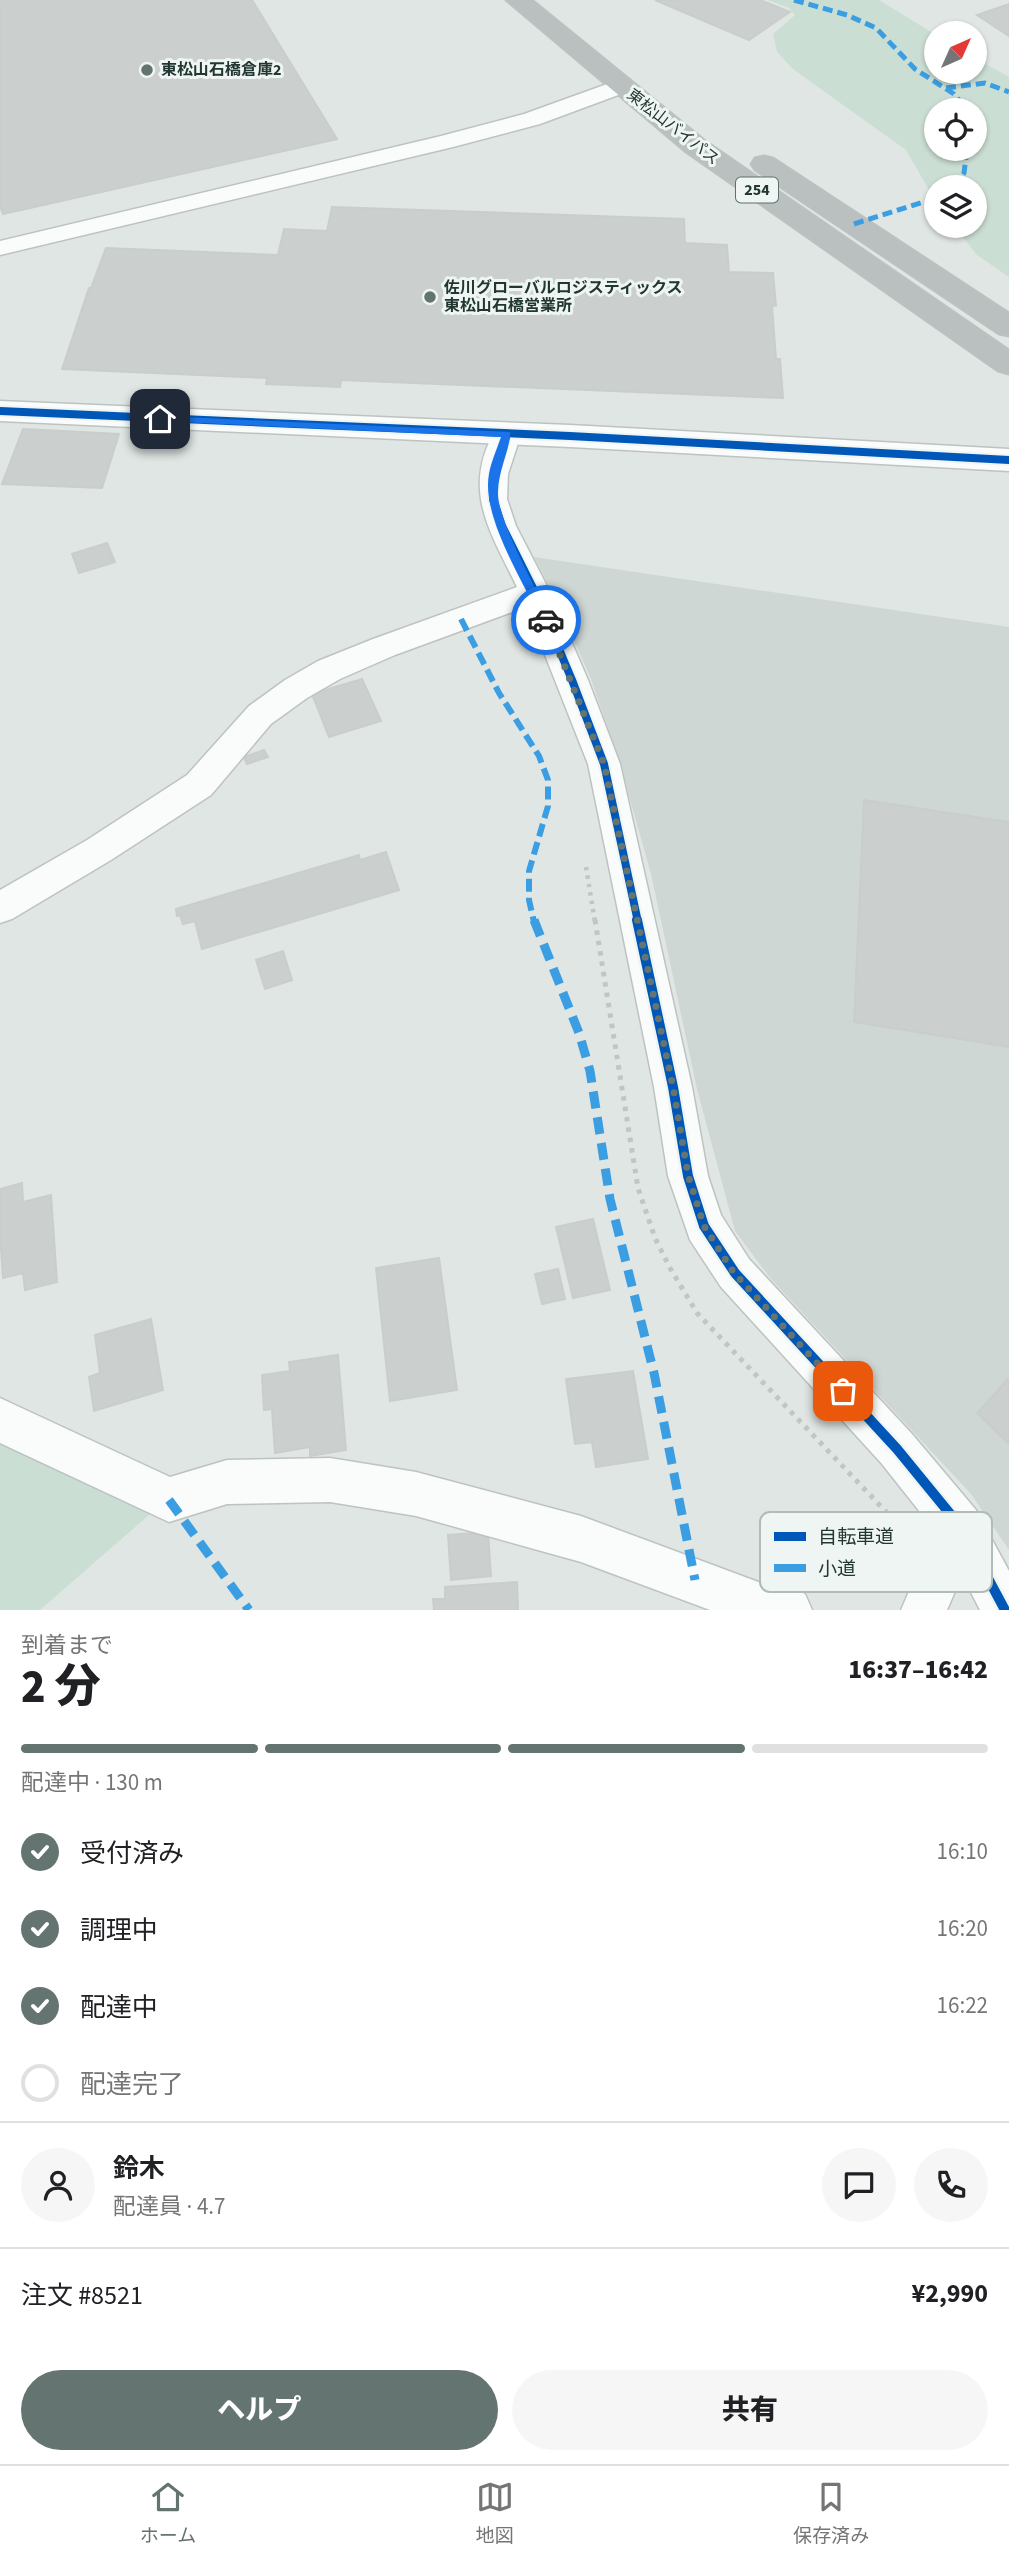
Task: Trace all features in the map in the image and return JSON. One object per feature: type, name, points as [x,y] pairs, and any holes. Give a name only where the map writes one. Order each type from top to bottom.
[{"type":"highway","name":"東松山バイパス","points":[[518,0],[716,161],[1009,364]]},
{"type":"highway","name":"東松山バイパス","points":[[552,0],[645,78],[733,143],[1009,327]]},
{"type":"street","points":[[0,248],[445,142],[532,119],[621,86]]},
{"type":"street","points":[[0,411],[1009,460]]},
{"type":"street","points":[[506,435],[494,474],[493,499],[502,526],[535,592],[604,764],[670,1074],[688,1175],[704,1226],[734,1273],[897,1449],[949,1512]]},
{"type":"street","points":[[0,908],[99,850],[199,785],[260,716],[296,689],[329,670],[384,647],[535,592]]},
{"type":"street","points":[[0,1420],[169,1500],[227,1482],[330,1480],[416,1494],[581,1539],[761,1606],[789,1610]]},
{"type":"street","points":[[992,1586],[1005,1610]]},
{"type":"street","points":[[924,1610],[932,1592]]},
{"type":"shaded area","points":[[534,557],[1009,627],[1009,1550],[992,1525],[992,1512],[983,1512],[971,1494],[771,1279],[735,1231],[697,1089],[651,874],[619,761],[591,679]]},
{"type":"green space","points":[[768,0],[879,0],[924,28],[924,84],[987,84],[987,65],[1009,77],[1009,277],[977,255],[964,238],[987,238],[987,175],[924,175],[924,181],[906,150],[793,69],[777,52],[773,34],[795,15],[789,8]]},
{"type":"green space","points":[[0,1440],[157,1508],[40,1610],[0,1610]]},
{"type":"building","name":"東松山石橋倉庫2","points":[[0,0],[252,0],[337,139],[3,214],[0,206]]},
{"type":"building","points":[[655,0],[760,0],[790,12],[749,40]]},
{"type":"building","points":[[1009,4],[1009,36],[987,21],[977,15]]},
{"type":"building","name":"佐川グローバルロジスティックス 東松山石橋営業所","points":[[332,207],[684,219],[685,243],[727,245],[729,272],[773,273],[776,306],[772,305],[776,359],[780,359],[783,398],[341,380],[340,387],[266,384],[267,378],[62,369],[89,288],[106,248],[278,255],[284,229],[327,231]]},
{"type":"building","points":[[23,429],[119,434],[102,488],[2,484]]},
{"type":"building","points":[[107,543],[115,562],[79,573],[72,554]]},
{"type":"building","points":[[362,679],[381,721],[329,737],[312,694]]},
{"type":"building","points":[[264,750],[268,757],[247,764],[244,757]]},
{"type":"building","points":[[864,800],[1009,822],[1009,1047],[854,1022]]},
{"type":"building","points":[[386,852],[399,890],[202,949],[195,921],[183,924],[180,915],[177,916],[176,909],[359,855],[360,860]]},
{"type":"building","points":[[283,951],[292,980],[265,989],[256,960]]},
{"type":"building","points":[[22,1183],[23,1202],[51,1195],[57,1282],[25,1290],[23,1273],[3,1278],[0,1234],[0,1189]]},
{"type":"building","points":[[593,1219],[610,1290],[573,1298],[556,1227]]},
{"type":"building","points":[[439,1258],[457,1390],[390,1401],[376,1268]]},
{"type":"building","points":[[558,1269],[565,1299],[542,1304],[535,1274]]},
{"type":"building","points":[[151,1319],[163,1390],[94,1411],[89,1377],[100,1373],[95,1335]]},
{"type":"building","points":[[338,1355],[346,1450],[310,1456],[310,1447],[275,1453],[272,1409],[264,1410],[262,1375],[290,1371],[289,1362]]},
{"type":"building","points":[[633,1371],[648,1459],[596,1467],[592,1442],[575,1444],[566,1379]]},
{"type":"building","points":[[1009,1380],[1009,1444],[977,1413]]},
{"type":"building","points":[[488,1532],[491,1576],[451,1580],[448,1535]]},
{"type":"building","points":[[517,1582],[518,1610],[434,1610],[433,1599],[445,1599],[445,1587]]},
{"type":"marked path","points":[[794,0],[847,15],[876,28],[915,69],[960,98]]},
{"type":"marked path","points":[[946,88],[985,83],[1009,92]]},
{"type":"marked path","points":[[963,175],[966,161]]},
{"type":"marked path","points":[[854,224],[924,202]]},
{"type":"marked path","points":[[461,619],[499,693],[539,756],[548,780],[548,806],[529,871],[529,900],[540,939],[572,1014],[590,1071],[610,1199],[654,1373],[695,1580]]},
{"type":"marked path","points":[[169,1500],[249,1610]]},
{"type":"cycle path","points":[[0,411],[570,436],[1009,460]]},
{"type":"cycle path","points":[[507,434],[494,474],[493,499],[502,526],[535,592],[572,680],[604,764],[673,1087],[688,1176],[704,1226],[735,1273],[897,1449],[949,1512]]},
{"type":"cycle path","points":[[992,1586],[1005,1610]]},
{"type":"way so far","points":[[546,620],[604,764],[673,1087],[688,1175],[704,1226],[734,1273],[843,1391]]},
{"type":"place","name":"東松山石橋倉庫2","points":[[147,70]]},
{"type":"place","name":"佐川グローバルロジスティックス 東松山石橋営業所","points":[[430,297]]},
{"type":"route","points":[[160,419],[506,435],[494,474],[493,499],[502,526],[546,620]]}]
